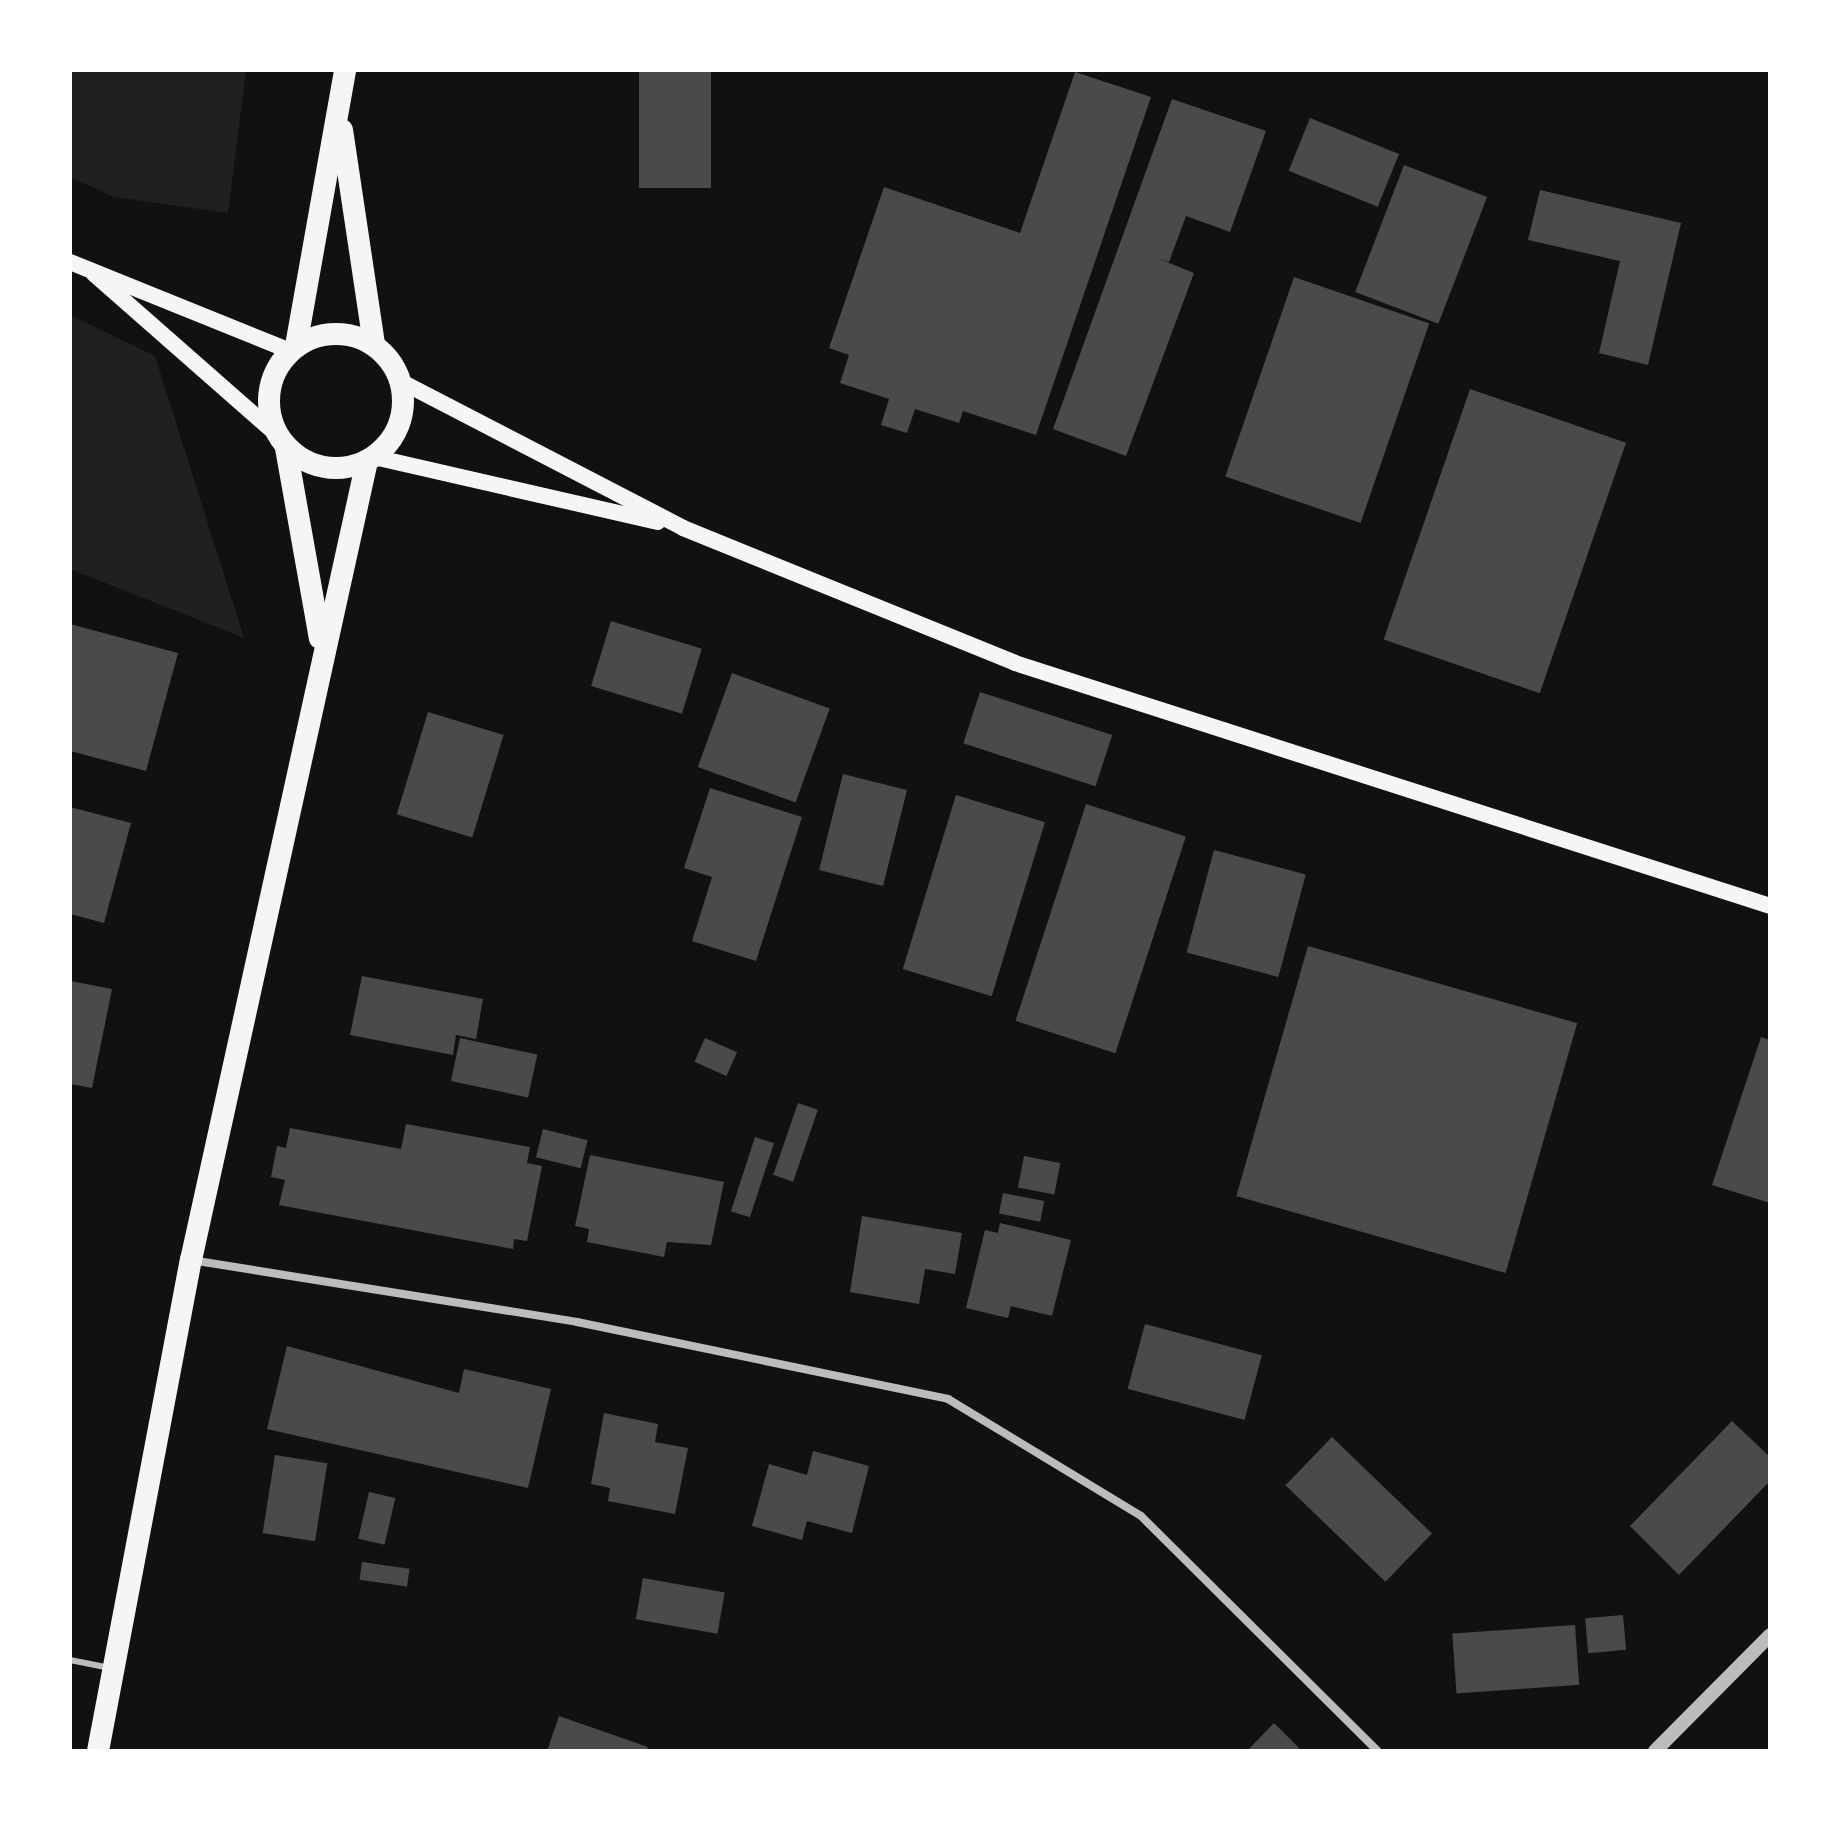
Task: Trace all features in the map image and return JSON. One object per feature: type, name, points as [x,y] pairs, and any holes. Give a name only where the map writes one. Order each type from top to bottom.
[{"type":"highway","points":[[322,647],[268,390],[293,349],[340,113],[345,70]]},
{"type":"highway","points":[[340,113],[374,345]]},
{"type":"highway","points":[[98,1751],[191,1260],[322,647],[370,459],[400,423],[400,381],[391,361],[374,345],[335,334],[293,349]]},
{"type":"highway","points":[[281,441],[324,469],[370,459]]},
{"type":"main road","points":[[70,262],[94,274],[293,349]]},
{"type":"main road","points":[[94,274],[281,441]]},
{"type":"main road","points":[[400,381],[683,528],[1015,663],[1770,906]]},
{"type":"main road","points":[[370,459],[683,528]]},
{"type":"street","points":[[191,1260],[577,1322],[948,1399],[1141,1516],[1378,1751]]},
{"type":"street","points":[[1655,1751],[1770,1635]]},
{"type":"lane","points":[[70,1660],[113,1668]]},
{"type":"shaded area","points":[[70,70],[246,70],[228,213],[114,197],[70,177]]},
{"type":"shaded area","points":[[70,315],[155,356],[244,638],[70,569]]},
{"type":"building","points":[[639,70],[711,70],[711,188],[639,188]]},
{"type":"building","points":[[1075,72],[1151,97],[1036,435],[963,411],[959,423],[915,409],[907,433],[881,425],[889,399],[840,383],[849,355],[829,348],[884,187],[1020,233]]},
{"type":"building","points":[[1172,99],[1266,131],[1230,232],[1186,216],[1169,262],[1157,258],[1194,273],[1126,456],[1053,429]]},
{"type":"building","points":[[1310,118],[1399,154],[1378,207],[1289,171]]},
{"type":"building","points":[[1404,165],[1487,197],[1438,324],[1355,292]]},
{"type":"building","points":[[1540,190],[1681,223],[1648,365],[1599,353],[1620,261],[1528,240]]},
{"type":"building","points":[[1294,277],[1429,324],[1361,523],[1225,477]]},
{"type":"building","points":[[1470,389],[1626,443],[1540,693],[1384,640]]},
{"type":"building","points":[[611,621],[702,649],[682,714],[591,686]]},
{"type":"building","points":[[70,624],[178,653],[146,771],[70,751]]},
{"type":"building","points":[[732,673],[830,709],[796,803],[698,767]]},
{"type":"building","points":[[980,692],[1112,735],[1096,786],[963,743]]},
{"type":"building","points":[[428,712],[504,735],[472,837],[397,814]]},
{"type":"building","points":[[843,774],[907,790],[883,886],[819,870]]},
{"type":"building","points":[[710,788],[802,817],[756,961],[692,941],[712,877],[684,868]]},
{"type":"building","points":[[956,795],[1045,822],[992,996],[903,969]]},
{"type":"building","points":[[1086,804],[1186,836],[1115,1053],[1016,1021]]},
{"type":"building","points":[[70,807],[131,823],[104,923],[70,914]]},
{"type":"building","points":[[1214,850],[1306,875],[1278,977],[1187,952]]},
{"type":"building","points":[[1308,946],[1577,1023],[1505,1273],[1236,1196]]},
{"type":"building","points":[[362,976],[483,999],[476,1039],[456,1035],[453,1055],[350,1035]]},
{"type":"building","points":[[70,981],[112,989],[92,1088],[70,1084]]},
{"type":"building","points":[[1761,1037],[1770,1040],[1770,1203],[1712,1185]]},
{"type":"building","points":[[460,1038],[537,1054],[528,1097],[451,1081]]},
{"type":"building","points":[[705,1038],[737,1052],[726,1076],[694,1062]]},
{"type":"building","points":[[798,1103],[818,1110],[793,1182],[773,1175]]},
{"type":"building","points":[[406,1124],[530,1147],[527,1163],[542,1166],[527,1241],[514,1239],[513,1249],[279,1205],[285,1180],[271,1177],[277,1146],[286,1148],[290,1128],[401,1149]]},
{"type":"building","points":[[543,1129],[588,1140],[581,1168],[536,1157]]},
{"type":"building","points":[[755,1137],[774,1143],[750,1217],[731,1211]]},
{"type":"building","points":[[590,1155],[724,1182],[711,1245],[667,1242],[664,1257],[587,1242],[589,1229],[575,1226]]},
{"type":"building","points":[[1024,1156],[1060,1163],[1054,1194],[1018,1187]]},
{"type":"building","points":[[1003,1193],[1044,1201],[1040,1222],[999,1214]]},
{"type":"building","points":[[862,1216],[962,1233],[955,1274],[925,1269],[919,1304],[850,1292]]},
{"type":"building","points":[[1000,1223],[1071,1240],[1052,1316],[1011,1306],[1008,1318],[966,1308],[985,1230],[998,1233]]},
{"type":"building","points":[[1145,1324],[1262,1355],[1245,1420],[1128,1389]]},
{"type":"building","points":[[287,1346],[459,1393],[464,1369],[551,1389],[528,1488],[267,1429]]},
{"type":"building","points":[[604,1413],[658,1424],[655,1442],[688,1448],[675,1514],[608,1501],[610,1488],[591,1484]]},
{"type":"building","points":[[1732,1421],[1770,1457],[1770,1481],[1679,1575],[1630,1526]]},
{"type":"building","points":[[1332,1437],[1432,1534],[1385,1582],[1285,1485]]},
{"type":"building","points":[[813,1451],[869,1466],[852,1533],[807,1521],[802,1540],[752,1526],[769,1464],[807,1475]]},
{"type":"building","points":[[275,1455],[327,1463],[315,1541],[263,1533]]},
{"type":"building","points":[[369,1492],[395,1498],[385,1545],[358,1539]]},
{"type":"building","points":[[362,1562],[410,1569],[407,1587],[359,1580]]},
{"type":"building","points":[[643,1578],[725,1592],[717,1634],[636,1619]]},
{"type":"building","points":[[1623,1615],[1626,1650],[1588,1653],[1585,1618]]},
{"type":"building","points":[[1575,1625],[1579,1685],[1456,1693],[1452,1634]]},
{"type":"building","points":[[559,1716],[648,1747],[646,1751],[547,1751]]},
{"type":"building","points":[[1274,1723],[1302,1751],[1247,1751]]}]
